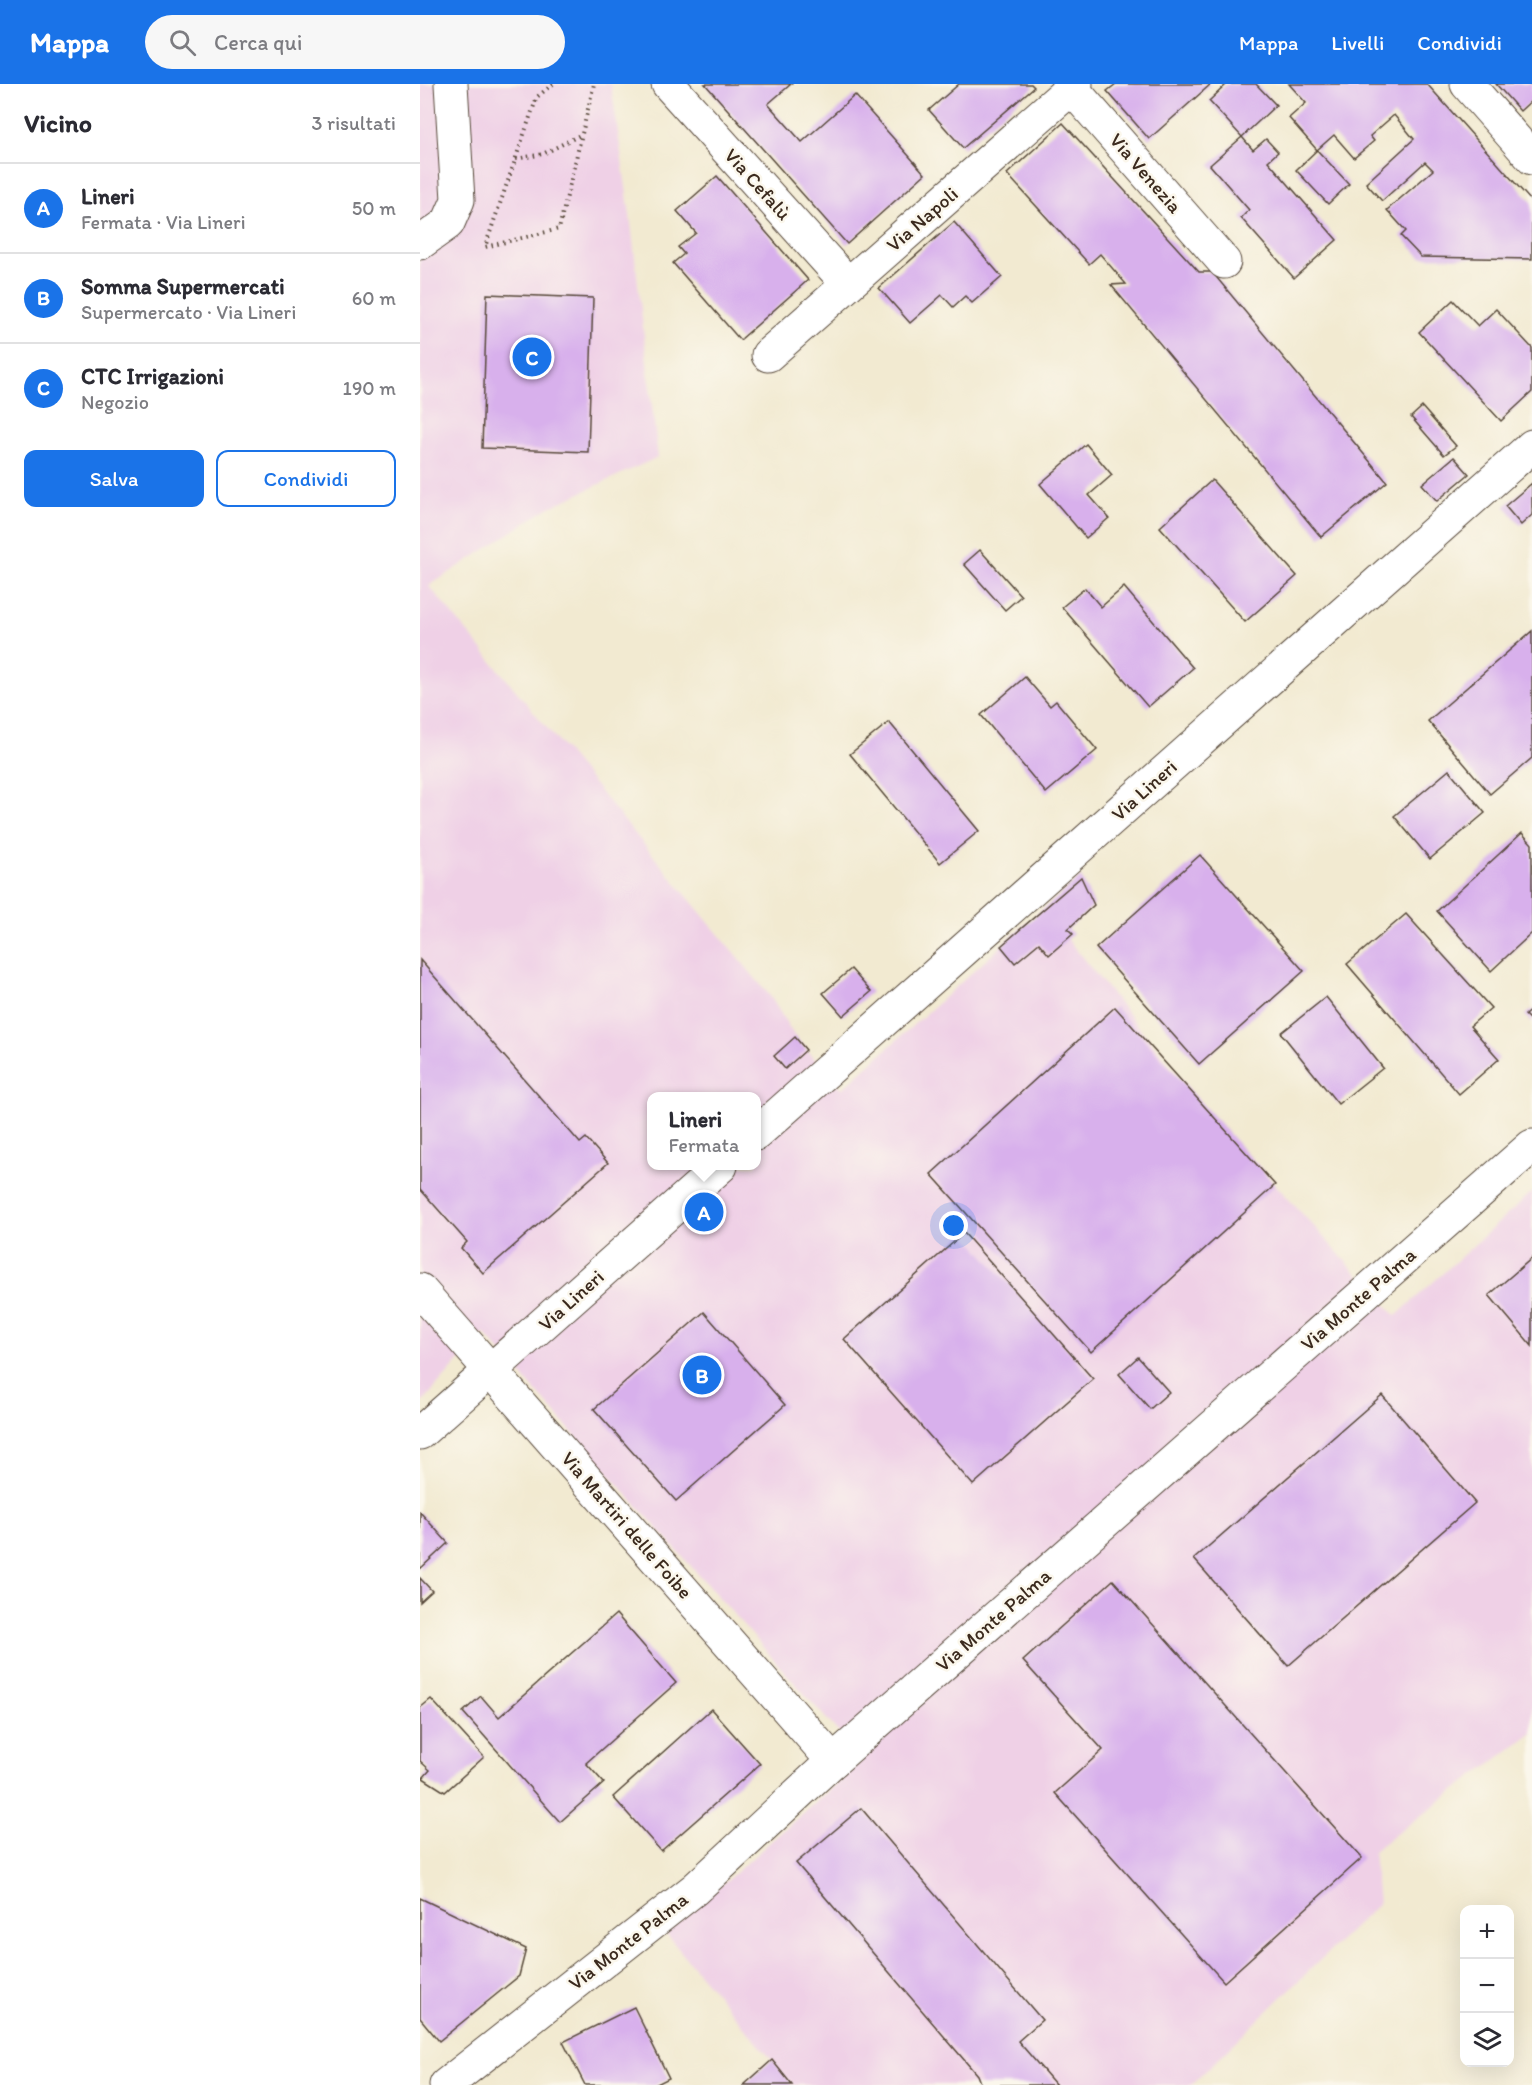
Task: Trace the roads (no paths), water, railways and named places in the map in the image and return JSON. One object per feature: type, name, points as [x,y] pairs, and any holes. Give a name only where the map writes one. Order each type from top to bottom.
[{"type":"street","points":[[420,243],[448,223],[458,200],[451,84]]},
{"type":"street","name":"Via Cefalù","points":[[668,84],[848,284]]},
{"type":"street","points":[[1467,84],[1532,158]]},
{"type":"street","name":"Via Napoli","points":[[768,355],[1072,85]]},
{"type":"street","name":"Via Venezia","points":[[1072,85],[1224,262]]},
{"type":"street","name":"Via Lineri","points":[[761,1130],[1532,446]]},
{"type":"street","name":"Via Monte Palma","points":[[446,2085],[695,1889],[833,1761],[1532,1146]]},
{"type":"street","name":"Via Lineri","points":[[420,1433],[716,1170]]},
{"type":"street","name":"Via Martiri delle Foibe","points":[[420,1290],[833,1761]]},
{"type":"place","name":"CTC Irrigazioni","points":[[532,357]]},
{"type":"place","name":"Lineri","points":[[704,1212]]},
{"type":"place","name":"Somma Supermercati","points":[[702,1375]]}]
